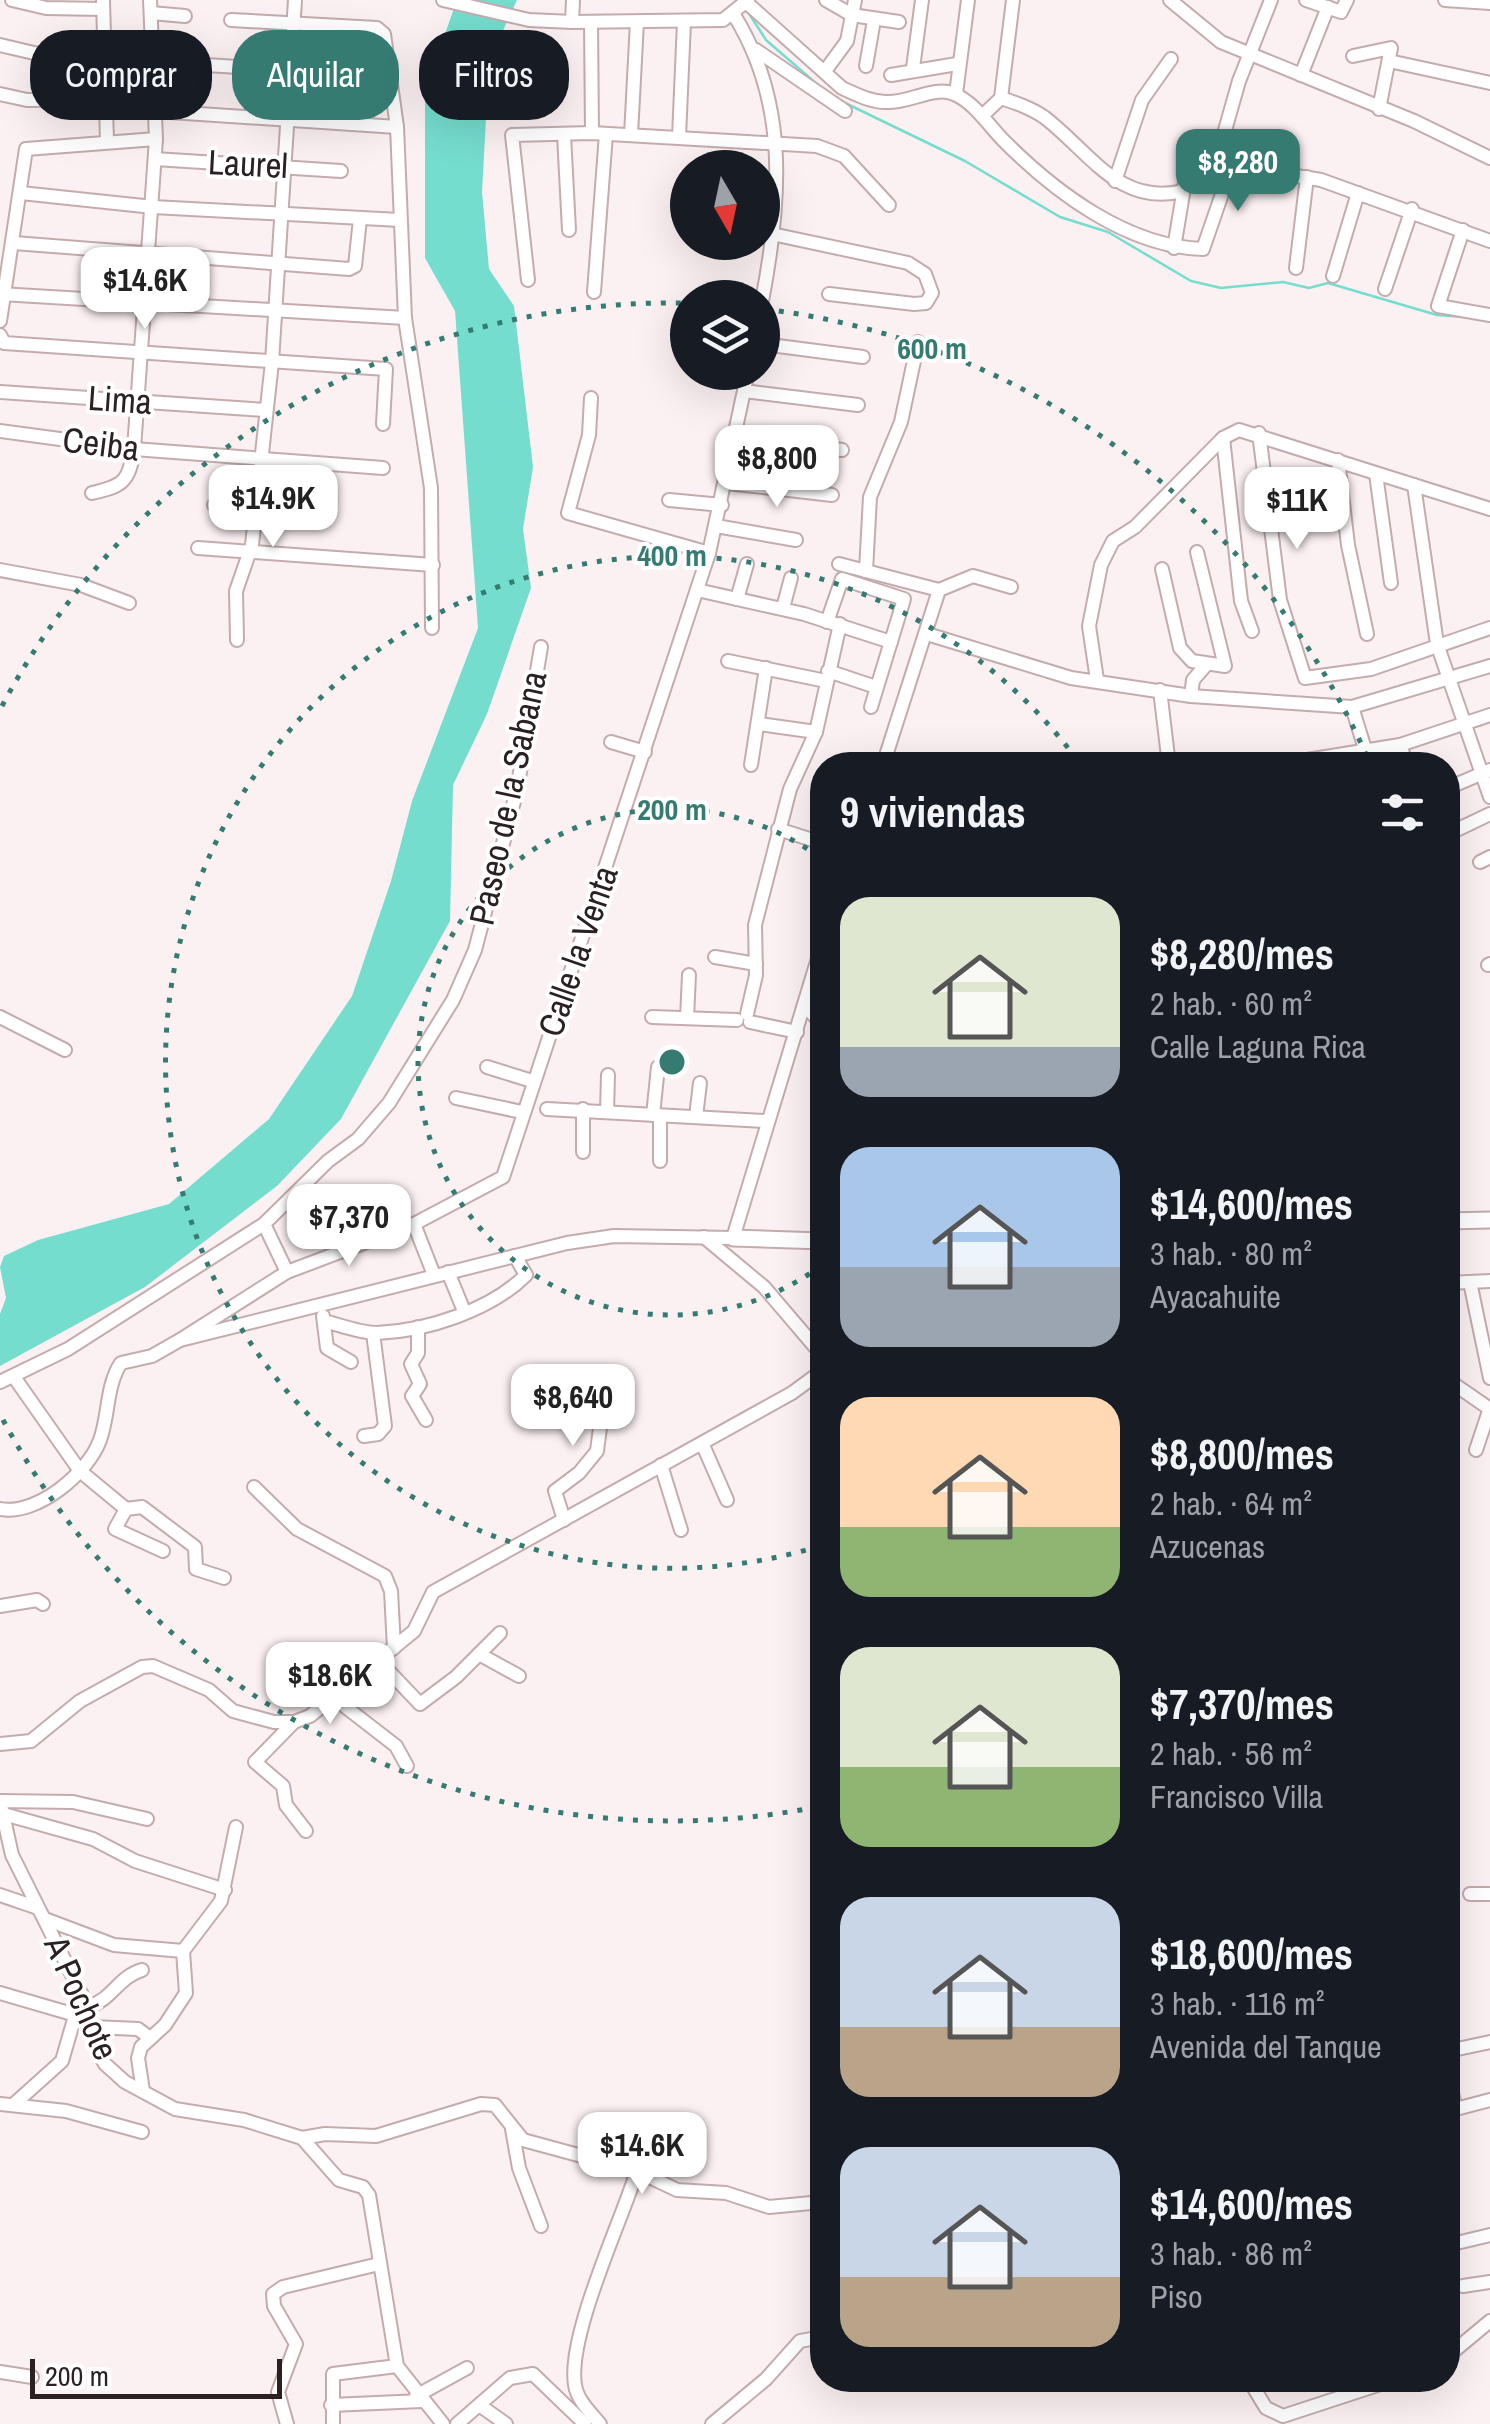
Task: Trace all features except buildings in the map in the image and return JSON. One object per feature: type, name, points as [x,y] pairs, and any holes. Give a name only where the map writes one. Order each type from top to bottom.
[{"type":"main road","points":[[1460,1221],[1490,1220]]},
{"type":"main road","points":[[733,1238],[810,1241]]},
{"type":"street","points":[[12,0],[46,8],[103,4],[103,30]]},
{"type":"street","points":[[291,30],[295,0]]},
{"type":"street","points":[[444,0],[572,22],[684,22],[743,7]]},
{"type":"street","points":[[572,0],[572,22]]},
{"type":"street","points":[[826,0],[852,15],[899,22]]},
{"type":"street","points":[[825,72],[847,42],[855,0]]},
{"type":"street","points":[[912,68],[922,0]]},
{"type":"street","points":[[956,94],[968,0]]},
{"type":"street","points":[[982,116],[1000,98],[1013,0]]},
{"type":"street","points":[[1170,0],[1221,42],[1379,109],[1489,165]]},
{"type":"street","points":[[1216,162],[1270,0]]},
{"type":"street","points":[[1306,0],[1328,7],[1346,6]]},
{"type":"street","points":[[1449,0],[1490,3]]},
{"type":"street","points":[[151,6],[185,16]]},
{"type":"street","points":[[743,7],[774,111],[777,150]]},
{"type":"street","points":[[743,7],[842,88],[883,102],[942,92],[956,94],[1005,143],[1093,213],[1174,248],[1203,249],[1232,164]]},
{"type":"street","points":[[1301,75],[1328,7]]},
{"type":"street","points":[[231,20],[367,30]]},
{"type":"street","points":[[866,66],[874,20]]},
{"type":"street","points":[[591,22],[599,133],[594,292]]},
{"type":"street","points":[[631,135],[637,22]]},
{"type":"street","points":[[679,138],[684,22]]},
{"type":"street","points":[[0,44],[30,52]]},
{"type":"street","points":[[756,50],[845,110]]},
{"type":"street","points":[[1379,109],[1390,54]]},
{"type":"street","points":[[1353,56],[1390,54],[1490,83]]},
{"type":"street","points":[[1115,181],[1148,88],[1171,59]]},
{"type":"street","points":[[892,75],[912,68],[957,64]]},
{"type":"street","points":[[0,94],[30,100]]},
{"type":"street","points":[[1000,98],[1042,115],[1115,181],[1166,196],[1184,191]]},
{"type":"street","points":[[107,120],[108,142]]},
{"type":"street","points":[[92,492],[122,486],[130,478],[145,256],[153,207],[155,120]]},
{"type":"street","points":[[237,640],[236,591],[250,551],[272,362],[284,120]]},
{"type":"street","points":[[300,120],[397,126]]},
{"type":"street","points":[[396,120],[405,318],[431,488],[432,628]]},
{"type":"street","points":[[528,280],[512,136],[599,133],[817,146],[844,156],[889,205]]},
{"type":"street","points":[[564,135],[569,230]]},
{"type":"street","points":[[0,321],[26,149],[156,139]]},
{"type":"street","points":[[1174,248],[1189,158],[1307,176],[1412,210],[1490,241]]},
{"type":"street","name":"Laurel","points":[[155,159],[341,170]]},
{"type":"street","points":[[1296,268],[1307,176]]},
{"type":"street","points":[[21,193],[279,216],[400,220]]},
{"type":"street","points":[[1332,276],[1358,193]]},
{"type":"street","points":[[1384,290],[1412,210]]},
{"type":"street","points":[[14,243],[350,270],[355,266],[360,220]]},
{"type":"street","points":[[1463,230],[1438,306],[1490,315]]},
{"type":"street","points":[[780,236],[908,263],[924,274],[932,293],[926,302],[914,304],[829,294]]},
{"type":"street","points":[[2,294],[405,318]]},
{"type":"street","points":[[0,335],[4,343],[386,369],[383,424]]},
{"type":"street","points":[[866,571],[870,497],[901,422],[918,342]]},
{"type":"street","points":[[780,346],[863,358]]},
{"type":"street","points":[[744,391],[858,404]]},
{"type":"street","name":"Calle la Venta","points":[[414,1224],[503,1177],[710,553],[728,483],[744,391]]},
{"type":"street","name":"Lima","points":[[0,392],[265,410]]},
{"type":"street","points":[[591,398],[589,435],[568,513],[710,553]]},
{"type":"street","points":[[1097,680],[1089,626],[1101,565],[1113,541],[1136,527],[1223,438],[1239,430],[1259,433],[1489,512]]},
{"type":"street","name":"Ceiba","points":[[0,431],[134,450],[383,468]]},
{"type":"street","points":[[1259,433],[1280,600],[1306,678],[1371,669],[1490,628]]},
{"type":"street","points":[[736,434],[842,450]]},
{"type":"street","points":[[1223,438],[1242,601],[1252,631]]},
{"type":"street","points":[[1338,460],[1348,545],[1367,634]]},
{"type":"street","points":[[1376,474],[1391,582]]},
{"type":"street","points":[[728,483],[832,494]]},
{"type":"street","points":[[1414,485],[1437,644],[1464,727],[1486,772],[1490,797]]},
{"type":"street","points":[[669,500],[722,505]]},
{"type":"street","points":[[214,505],[286,507]]},
{"type":"street","points":[[716,526],[796,540]]},
{"type":"street","points":[[198,548],[433,565]]},
{"type":"street","points":[[1162,569],[1180,648],[1192,661],[1226,666],[1197,552]]},
{"type":"street","points":[[736,600],[747,564]]},
{"type":"street","points":[[839,564],[939,590],[973,576],[1011,587]]},
{"type":"street","points":[[0,570],[81,585],[129,602]]},
{"type":"street","points":[[783,608],[791,578]]},
{"type":"street","points":[[745,1019],[756,964],[755,926],[778,826],[816,732],[827,676],[837,584],[851,580],[904,598],[871,707]]},
{"type":"street","points":[[697,590],[783,608],[891,642]]},
{"type":"street","points":[[887,752],[939,590]]},
{"type":"street","points":[[926,634],[1071,678],[1191,696],[1352,707],[1490,666]]},
{"type":"street","name":"Paseo de la Sabana","points":[[0,1382],[68,1349],[264,1224],[328,1161],[358,1139],[390,1103],[453,1000],[475,950],[514,805],[541,647]]},
{"type":"street","points":[[728,661],[876,687]]},
{"type":"street","points":[[1191,696],[1194,680],[1206,665]]},
{"type":"street","points":[[751,765],[766,668]]},
{"type":"street","points":[[1160,690],[1167,752]]},
{"type":"street","points":[[1352,707],[1366,752]]},
{"type":"street","points":[[1383,752],[1490,715]]},
{"type":"street","points":[[759,724],[816,732]]},
{"type":"street","points":[[611,742],[645,752]]},
{"type":"street","points":[[1400,745],[1402,752]]},
{"type":"street","points":[[1460,783],[1486,772]]},
{"type":"street","points":[[1460,828],[1490,814]]},
{"type":"street","points":[[778,826],[810,832]]},
{"type":"street","points":[[778,826],[810,838]]},
{"type":"street","points":[[715,957],[756,964]]},
{"type":"street","points":[[688,1018],[689,975]]},
{"type":"street","points":[[180,1340],[322,1313],[442,1273],[614,1236],[733,1238],[766,1121],[810,995]]},
{"type":"street","points":[[804,1005],[810,1011]]},
{"type":"street","points":[[0,1017],[65,1050]]},
{"type":"street","points":[[652,1017],[745,1019],[797,1032]]},
{"type":"street","points":[[487,1067],[532,1082]]},
{"type":"street","points":[[658,1067],[656,1115],[660,1161]]},
{"type":"street","points":[[607,1112],[608,1076]]},
{"type":"street","points":[[696,1117],[700,1083]]},
{"type":"street","points":[[456,1098],[522,1112]]},
{"type":"street","points":[[548,1109],[766,1121]]},
{"type":"street","points":[[583,1110],[583,1152]]},
{"type":"street","points":[[264,1224],[287,1272]]},
{"type":"street","points":[[0,1509],[9,1511],[46,1497],[80,1471],[102,1436],[122,1363],[140,1361],[180,1340],[287,1272],[414,1224],[464,1311]]},
{"type":"street","points":[[702,1236],[764,1287],[810,1340]]},
{"type":"street","points":[[322,1313],[374,1333],[418,1327],[512,1288],[526,1275],[515,1256]]},
{"type":"street","points":[[1460,1282],[1490,1281]]},
{"type":"street","points":[[1470,1282],[1490,1378]]},
{"type":"street","points":[[322,1313],[327,1348],[350,1362]]},
{"type":"street","points":[[418,1327],[418,1353],[411,1364],[420,1384],[412,1396],[426,1420]]},
{"type":"street","points":[[364,1436],[378,1434],[385,1426],[374,1333]]},
{"type":"street","points":[[14,1376],[80,1471],[195,1547],[194,1568],[224,1578]]},
{"type":"street","points":[[306,1832],[286,1804],[282,1786],[255,1762],[294,1722],[334,1698],[414,1631],[433,1592],[702,1443],[810,1378]]},
{"type":"street","points":[[1460,1388],[1490,1409],[1476,1450]]},
{"type":"street","points":[[564,1520],[555,1491],[579,1473],[597,1452],[602,1420]]},
{"type":"street","points":[[702,1443],[727,1500]]},
{"type":"street","points":[[661,1465],[681,1530]]},
{"type":"street","points":[[254,1487],[297,1529],[386,1576],[391,1591],[394,1648]]},
{"type":"street","points":[[133,1507],[114,1530],[163,1550]]},
{"type":"street","points":[[0,1606],[37,1600],[44,1604]]},
{"type":"street","points":[[380,1662],[420,1704],[500,1633]]},
{"type":"street","points":[[479,1654],[518,1676]]},
{"type":"street","points":[[0,1744],[31,1741],[80,1701],[142,1667],[153,1666],[209,1690],[232,1711],[274,1722],[294,1722]]},
{"type":"street","points":[[334,1698],[396,1746],[407,1766]]},
{"type":"street","points":[[1,1809],[74,1802],[146,1819]]},
{"type":"street","points":[[1,1809],[93,1839],[135,1861],[220,1887]]},
{"type":"street","name":"A Pochote","points":[[1,1809],[12,1855],[91,2017],[95,2046],[106,2064],[143,2092],[175,2109],[302,2138],[325,2134],[376,2136],[481,2104],[495,2104],[512,2129]]},
{"type":"street","points":[[143,2092],[138,2058],[186,1993],[183,1951],[220,1887],[236,1826]]},
{"type":"street","points":[[1470,1894],[1490,1894]]},
{"type":"street","points":[[0,1895],[114,1945],[183,1951]]},
{"type":"street","points":[[91,2017],[125,1975],[142,1970]]},
{"type":"street","points":[[0,1992],[75,2016],[138,2030],[150,2038]]},
{"type":"street","points":[[7,2105],[62,2061],[75,2016]]},
{"type":"street","points":[[1460,2048],[1490,2042]]},
{"type":"street","points":[[1460,2108],[1490,2100]]},
{"type":"street","points":[[7,2105],[84,2115],[142,2132]]},
{"type":"street","points":[[512,2129],[523,2140],[638,2171],[677,2190],[726,2193],[769,2206],[810,2203]]},
{"type":"street","points":[[512,2129],[519,2168],[542,2226]]},
{"type":"street","points":[[302,2138],[338,2180],[364,2187],[369,2195],[397,2366],[433,2421]]},
{"type":"street","points":[[600,2424],[579,2396],[575,2364],[584,2324],[638,2171]]},
{"type":"street","points":[[1460,2242],[1490,2235]]},
{"type":"street","points":[[287,2424],[278,2392],[296,2344],[271,2300],[273,2294],[283,2287],[379,2264]]},
{"type":"street","points":[[1463,2286],[1490,2282]]},
{"type":"street","points":[[1460,2346],[1490,2321]]},
{"type":"street","points":[[712,2424],[766,2378],[800,2342],[810,2340]]},
{"type":"street","points":[[333,2424],[333,2374],[397,2366]]},
{"type":"street","points":[[331,2405],[419,2399],[467,2368]]},
{"type":"street","points":[[0,2372],[32,2377]]},
{"type":"street","points":[[458,2424],[482,2407],[510,2378],[532,2374],[585,2424]]},
{"type":"street","points":[[1257,2392],[1266,2408],[1283,2416],[1356,2392]]},
{"type":"street","points":[[482,2407],[506,2424]]},
{"type":"shaded area","points":[[457,0],[517,0],[503,30],[446,30]]},
{"type":"shaded area","points":[[425,120],[486,120],[482,192],[489,269],[514,306],[533,467],[523,529],[531,588],[487,714],[453,785],[450,921],[341,1119],[277,1186],[145,1287],[0,1366],[0,1314],[6,1298],[0,1267],[4,1256],[38,1240],[169,1204],[269,1119],[352,996],[391,881],[412,801],[478,628],[455,311],[425,258]]},
{"type":"waterway","points":[[748,12],[766,40],[818,85]]},
{"type":"waterway","points":[[841,101],[965,161],[1060,217],[1108,232],[1191,281],[1221,288],[1283,282],[1309,288],[1328,283],[1437,315],[1465,317]]}]
